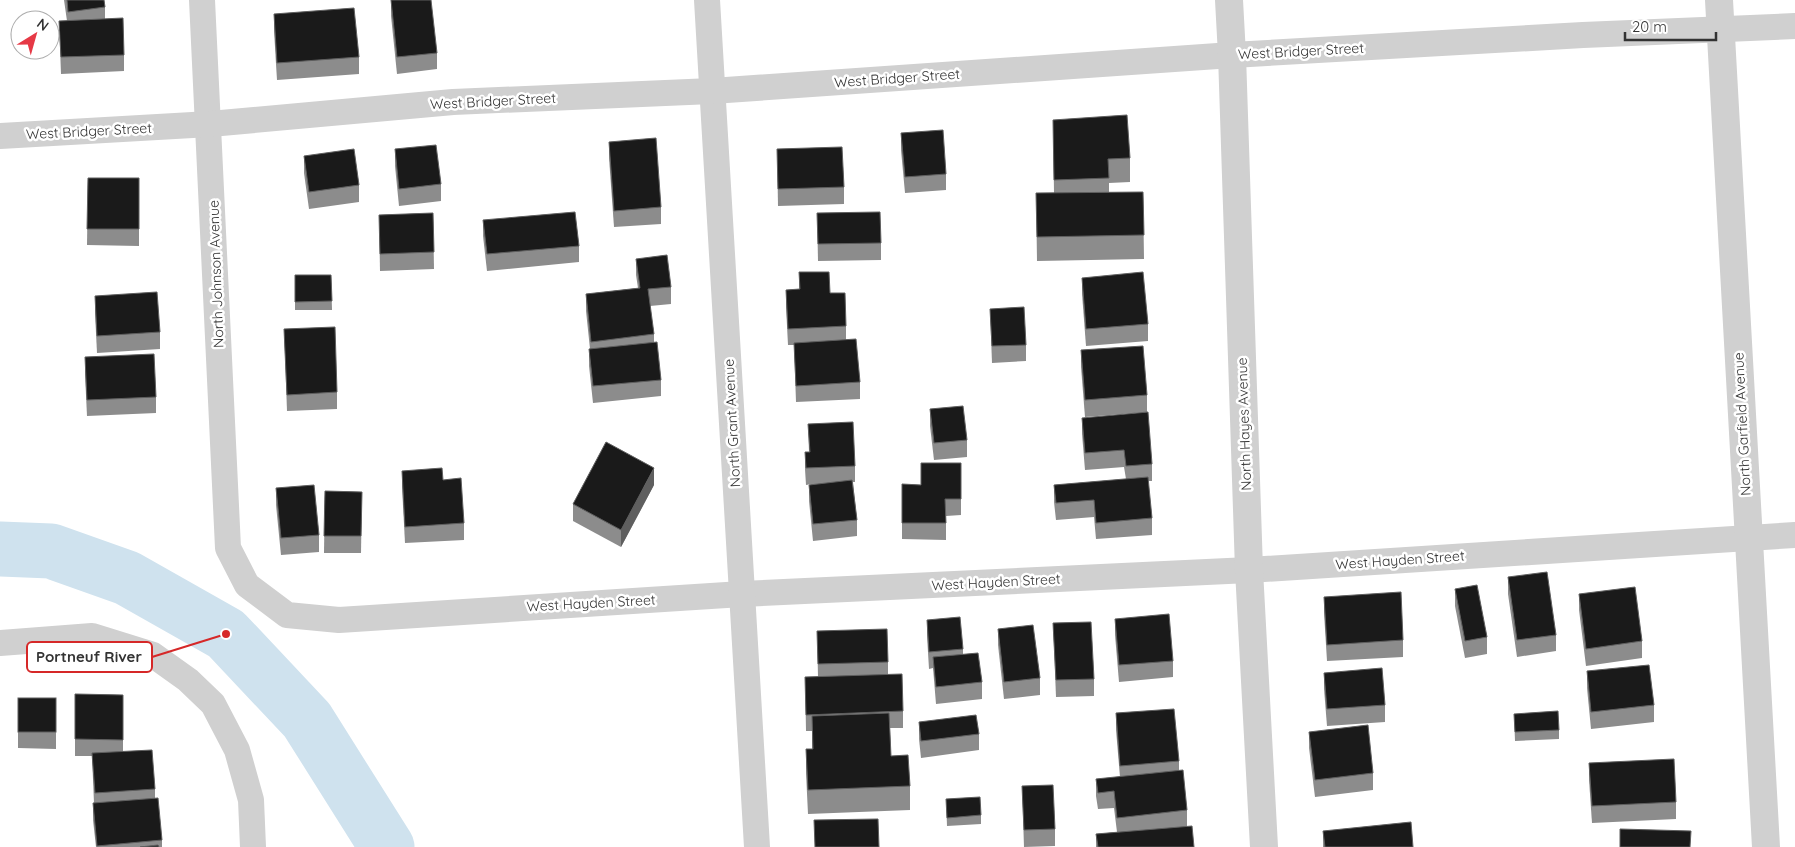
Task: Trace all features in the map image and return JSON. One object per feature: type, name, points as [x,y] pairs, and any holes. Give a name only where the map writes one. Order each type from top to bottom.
[{"type":"street","name":"North Johnson Avenue","points":[[202,0],[210,124],[228,548]]},
{"type":"street","name":"North Grant Avenue","points":[[707,0],[757,847]]},
{"type":"street","name":"North Hayes Avenue","points":[[1229,0],[1249,570],[1264,847]]},
{"type":"street","name":"North Garfield Avenue","points":[[1719,0],[1766,847]]},
{"type":"street","name":"West Bridger Street","points":[[0,136],[210,124],[453,102],[712,90],[1232,55],[1795,26]]},
{"type":"street","name":"West Hayden Street","points":[[228,548],[247,585],[287,614],[340,620],[742,594],[1249,570],[1795,535]]},
{"type":"street","points":[[0,643],[92,636],[153,655],[188,680],[213,704],[237,750],[251,800],[253,847]]},
{"type":"building","points":[[67,0],[104,0],[105,7],[68,12]]},
{"type":"building","points":[[391,0],[431,0],[437,53],[397,57]]},
{"type":"building","points":[[354,8],[359,57],[277,63],[274,14]]},
{"type":"building","points":[[123,18],[124,55],[61,57],[60,21]]},
{"type":"building","points":[[1127,115],[1130,158],[1108,159],[1109,178],[1054,180],[1053,120]]},
{"type":"building","points":[[943,130],[946,174],[905,177],[901,133]]},
{"type":"building","points":[[656,138],[661,207],[614,211],[609,142]]},
{"type":"building","points":[[436,145],[441,184],[399,189],[395,149]]},
{"type":"building","points":[[842,147],[844,187],[778,189],[777,149]]},
{"type":"building","points":[[354,149],[359,185],[309,192],[304,156]]},
{"type":"building","points":[[88,178],[139,178],[139,229],[87,229]]},
{"type":"building","points":[[1143,192],[1144,235],[1037,237],[1036,193]]},
{"type":"building","points":[[575,212],[579,246],[487,254],[483,220]]},
{"type":"building","points":[[880,212],[881,243],[818,244],[817,213]]},
{"type":"building","points":[[433,213],[434,252],[380,254],[379,215]]},
{"type":"building","points":[[667,255],[671,287],[648,289],[654,334],[591,342],[586,294],[640,288],[636,259]]},
{"type":"building","points":[[799,272],[829,272],[830,293],[845,293],[846,326],[788,329],[786,290],[800,289]]},
{"type":"building","points":[[1143,272],[1148,324],[1086,329],[1082,278]]},
{"type":"building","points":[[295,275],[331,275],[332,301],[295,302]]},
{"type":"building","points":[[157,292],[160,332],[97,336],[95,296]]},
{"type":"building","points":[[1024,307],[1026,345],[992,346],[990,309]]},
{"type":"building","points":[[335,327],[337,392],[287,395],[284,329]]},
{"type":"building","points":[[856,339],[860,382],[796,386],[794,343]]},
{"type":"building","points":[[657,342],[661,380],[593,386],[589,349]]},
{"type":"building","points":[[1143,346],[1147,395],[1085,400],[1081,350]]},
{"type":"building","points":[[154,354],[156,397],[87,400],[85,357]]},
{"type":"building","points":[[963,406],[967,440],[934,443],[930,409]]},
{"type":"building","points":[[1148,412],[1152,464],[1126,466],[1124,450],[1085,453],[1082,418]]},
{"type":"building","points":[[853,422],[855,466],[806,468],[805,452],[810,452],[808,424]]},
{"type":"building","points":[[606,442],[654,468],[621,530],[573,504]]},
{"type":"building","points":[[921,463],[961,463],[961,499],[945,499],[946,523],[902,523],[902,484],[921,485]]},
{"type":"building","points":[[442,468],[443,480],[461,478],[464,523],[405,527],[402,471]]},
{"type":"building","points":[[1148,477],[1152,518],[1096,523],[1094,500],[1056,503],[1054,485]]},
{"type":"building","points":[[852,480],[857,520],[813,524],[809,485]]},
{"type":"building","points":[[314,485],[319,535],[281,538],[276,488]]},
{"type":"building","points":[[325,491],[362,492],[361,536],[324,536]]},
{"type":"building","points":[[1547,572],[1556,635],[1517,640],[1508,577]]},
{"type":"building","points":[[1477,585],[1487,637],[1465,641],[1455,589]]},
{"type":"building","points":[[1635,587],[1642,641],[1586,649],[1579,594]]},
{"type":"building","points":[[1401,592],[1403,640],[1327,645],[1324,597]]},
{"type":"building","points":[[1169,614],[1173,661],[1119,665],[1115,619]]},
{"type":"building","points":[[960,617],[963,649],[929,652],[927,620]]},
{"type":"building","points":[[1091,622],[1094,679],[1056,680],[1053,623]]},
{"type":"building","points":[[1033,625],[1040,678],[1004,682],[998,629]]},
{"type":"building","points":[[887,629],[888,662],[818,664],[817,631]]},
{"type":"building","points":[[978,653],[982,682],[936,687],[933,657]]},
{"type":"building","points":[[1649,665],[1654,705],[1591,712],[1587,671]]},
{"type":"building","points":[[1382,668],[1385,705],[1327,709],[1324,673]]},
{"type":"building","points":[[902,674],[903,711],[806,715],[805,677]]},
{"type":"building","points":[[75,694],[123,695],[123,740],[75,739]]},
{"type":"building","points":[[18,698],[56,698],[56,732],[18,732]]},
{"type":"building","points":[[1174,709],[1179,761],[1120,766],[1116,713]]},
{"type":"building","points":[[1558,711],[1559,730],[1515,732],[1514,714]]},
{"type":"building","points":[[889,713],[891,756],[908,755],[910,786],[808,790],[806,749],[813,749],[812,716]]},
{"type":"building","points":[[976,715],[979,734],[921,741],[919,722]]},
{"type":"building","points":[[1368,725],[1373,773],[1315,780],[1309,732]]},
{"type":"building","points":[[152,750],[155,789],[95,793],[92,753]]},
{"type":"building","points":[[1674,759],[1676,802],[1592,806],[1589,763]]},
{"type":"building","points":[[1183,770],[1187,810],[1117,818],[1114,791],[1098,793],[1096,779]]},
{"type":"building","points":[[1053,785],[1055,829],[1024,830],[1022,786]]},
{"type":"building","points":[[980,797],[981,815],[947,818],[946,799]]},
{"type":"building","points":[[158,798],[162,840],[97,846],[93,803]]},
{"type":"building","points":[[878,819],[879,847],[815,847],[814,820]]},
{"type":"building","points":[[1411,822],[1413,847],[1325,847],[1323,831]]},
{"type":"building","points":[[1192,826],[1194,847],[1098,847],[1096,834]]},
{"type":"building","points":[[1620,829],[1691,831],[1690,847],[1620,847]]},
{"type":"building","points":[[158,845],[159,847],[140,847]]},
{"type":"waterway","points":[[0,549],[51,551],[127,578],[226,634],[307,720],[387,847]]},
{"type":"place","name":"Portneuf River","points":[[226,634]]}]
